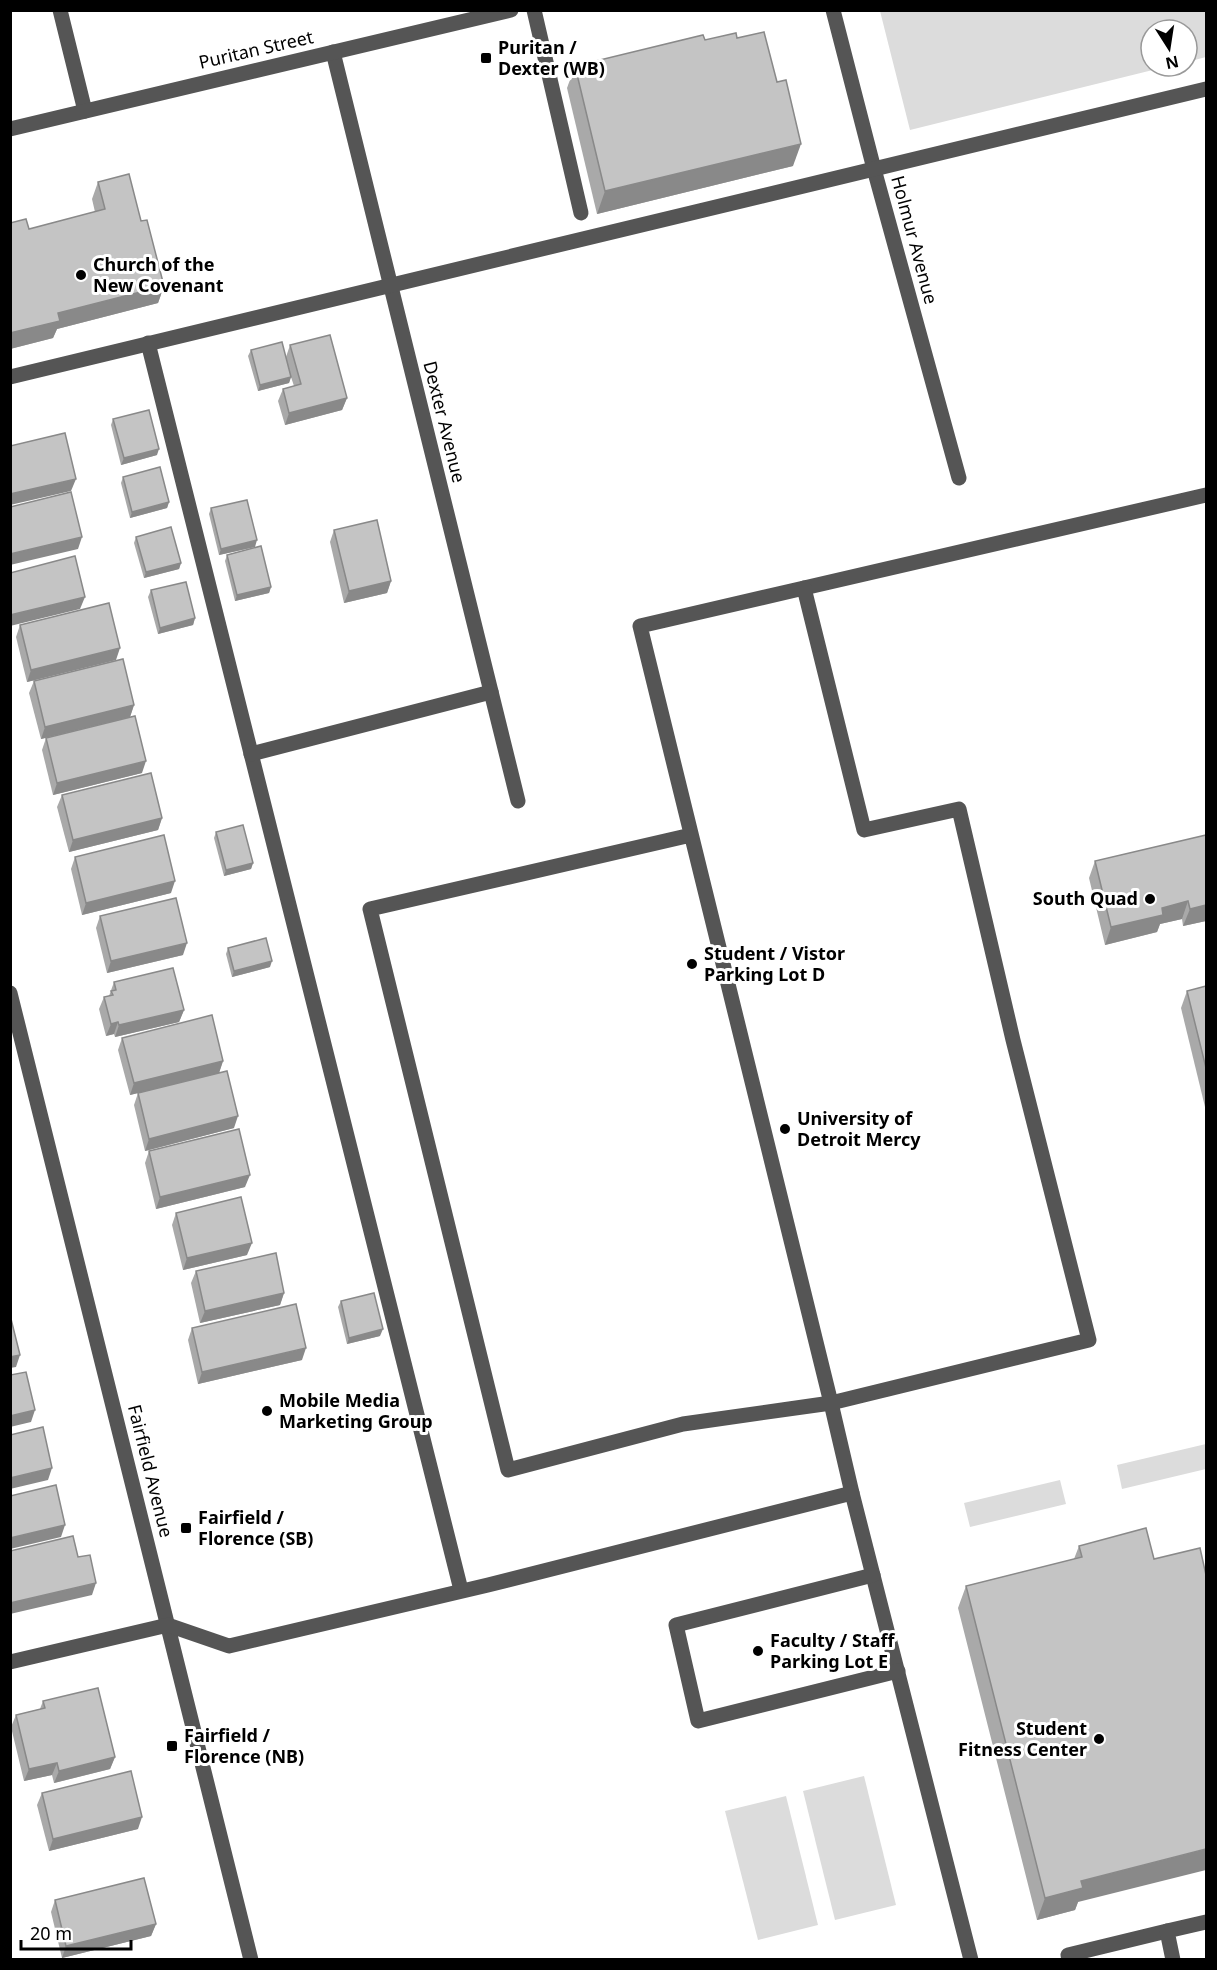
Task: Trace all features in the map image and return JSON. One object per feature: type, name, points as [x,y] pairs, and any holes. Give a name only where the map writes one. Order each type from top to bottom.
[{"type":"street","points":[[60,10],[85,111]]},
{"type":"street","name":"Puritan Street","points":[[10,129],[512,10]]},
{"type":"street","points":[[534,10],[581,213]]},
{"type":"street","name":"Holmur Avenue","points":[[833,10],[959,478]]},
{"type":"street","name":"Dexter Avenue","points":[[333,52],[518,801]]},
{"type":"street","points":[[10,377],[1206,89]]},
{"type":"street","points":[[148,343],[461,1590]]},
{"type":"street","points":[[971,1959],[852,1494],[640,626],[1206,495]]},
{"type":"street","points":[[691,835],[370,909],[508,1470],[683,1424],[831,1402],[1089,1340],[1013,1040],[958,809],[864,830],[804,588]]},
{"type":"street","points":[[251,754],[491,692]]},
{"type":"street","name":"Fairfield Avenue","points":[[10,993],[251,1959]]},
{"type":"street","points":[[10,1662],[168,1625],[229,1646],[852,1494]]},
{"type":"street","points":[[873,1575],[676,1624],[698,1721],[898,1671]]},
{"type":"street","points":[[1069,1959],[1068,1955],[1206,1922]]},
{"type":"street","points":[[1167,1931],[1173,1959]]},
{"type":"shaded area","points":[[880,11],[1206,11],[1206,57],[1199,59],[1199,18],[1139,18],[1139,73],[910,130]]},
{"type":"shaded area","points":[[1206,1444],[1206,1469],[1122,1489],[1117,1465]]},
{"type":"shaded area","points":[[1060,1480],[1066,1504],[970,1527],[964,1503]]},
{"type":"shaded area","points":[[864,1776],[896,1905],[835,1920],[803,1791]]},
{"type":"shaded area","points":[[786,1796],[818,1925],[758,1940],[725,1811]]},
{"type":"building","points":[[764,32],[777,82],[786,80],[801,144],[605,191],[575,66],[703,35],[705,40],[736,33],[737,38]]},
{"type":"building","name":"Church of the New Covenant","points":[[129,174],[141,221],[147,220],[164,286],[58,313],[60,321],[10,333],[10,223],[26,219],[29,229],[105,209],[98,182]]},
{"type":"building","points":[[330,335],[347,398],[289,413],[283,389],[301,384],[290,345]]},
{"type":"building","points":[[282,342],[291,377],[260,385],[251,350]]},
{"type":"building","points":[[149,410],[159,449],[124,458],[113,419]]},
{"type":"building","points":[[65,433],[76,479],[10,494],[10,446]]},
{"type":"building","points":[[160,467],[169,502],[132,512],[123,477]]},
{"type":"building","points":[[71,492],[82,537],[10,554],[10,507]]},
{"type":"building","points":[[247,500],[257,540],[221,549],[211,508]]},
{"type":"building","points":[[377,520],[391,581],[349,591],[334,530]]},
{"type":"building","points":[[171,527],[181,563],[146,572],[136,537]]},
{"type":"building","points":[[261,546],[271,587],[237,595],[227,555]]},
{"type":"building","points":[[75,556],[85,597],[10,615],[10,573]]},
{"type":"building","points":[[186,582],[195,618],[160,628],[151,590]]},
{"type":"building","points":[[109,603],[120,648],[31,670],[20,625]]},
{"type":"building","points":[[123,659],[134,705],[45,727],[34,681]]},
{"type":"building","points":[[135,716],[146,761],[57,783],[46,738]]},
{"type":"building","points":[[151,773],[162,818],[73,840],[62,795]]},
{"type":"building","points":[[243,825],[253,863],[226,870],[216,832]]},
{"type":"building","points":[[164,835],[175,881],[86,903],[75,857]]},
{"type":"building","name":"South Quad","points":[[1206,835],[1206,905],[1190,909],[1188,901],[1162,908],[1163,915],[1111,927],[1095,861]]},
{"type":"building","points":[[176,898],[187,943],[111,961],[100,916]]},
{"type":"building","points":[[266,938],[272,961],[234,971],[228,948]]},
{"type":"building","points":[[173,968],[184,1010],[119,1025],[118,1022],[111,1024],[104,997],[113,995],[111,991],[116,990],[114,982]]},
{"type":"building","points":[[1206,986],[1206,1068],[1187,991]]},
{"type":"building","points":[[212,1015],[223,1061],[134,1083],[122,1038]]},
{"type":"building","points":[[227,1071],[238,1116],[149,1139],[138,1093]]},
{"type":"building","points":[[239,1129],[250,1175],[160,1197],[149,1151]]},
{"type":"building","points":[[241,1197],[252,1243],[187,1258],[176,1213]]},
{"type":"building","points":[[276,1253],[284,1293],[205,1311],[196,1271]]},
{"type":"building","points":[[374,1293],[383,1329],[349,1338],[341,1301]]},
{"type":"building","points":[[296,1304],[306,1348],[202,1372],[192,1328]]},
{"type":"building","points":[[10,1315],[20,1355],[10,1357]]},
{"type":"building","points":[[26,1372],[35,1410],[10,1416],[10,1375]]},
{"type":"building","points":[[43,1427],[52,1468],[10,1478],[10,1435]]},
{"type":"building","points":[[56,1485],[65,1525],[10,1538],[10,1496]]},
{"type":"building","name":"Student Fitness Center","points":[[1146,1528],[1154,1559],[1200,1548],[1206,1575],[1206,1849],[1081,1881],[1083,1888],[1045,1898],[966,1586],[1082,1557],[1079,1546]]},
{"type":"building","points":[[73,1536],[78,1557],[90,1555],[96,1583],[10,1603],[10,1551]]},
{"type":"building","points":[[98,1688],[115,1757],[59,1771],[57,1763],[29,1769],[16,1715],[45,1708],[43,1701]]},
{"type":"building","points":[[131,1771],[142,1817],[53,1839],[42,1793]]},
{"type":"building","points":[[144,1878],[156,1924],[66,1946],[55,1900]]},
{"type":"place","name":"Puritan / Dexter (WB)","points":[[486,58]]},
{"type":"place","name":"Church of the New Covenant","points":[[81,275]]},
{"type":"place","name":"South Quad","points":[[1150,899]]},
{"type":"place","name":"Student / Vistor Parking Lot D","points":[[692,964]]},
{"type":"place","name":"University of Detroit Mercy","points":[[785,1129]]},
{"type":"place","name":"Mobile Media Marketing Group","points":[[267,1411]]},
{"type":"place","name":"Fairfield / Florence (SB)","points":[[186,1528]]},
{"type":"place","name":"Faculty / Staff Parking Lot E","points":[[758,1651]]},
{"type":"place","name":"Student Fitness Center","points":[[1099,1739]]},
{"type":"place","name":"Fairfield / Florence (NB)","points":[[172,1746]]}]
